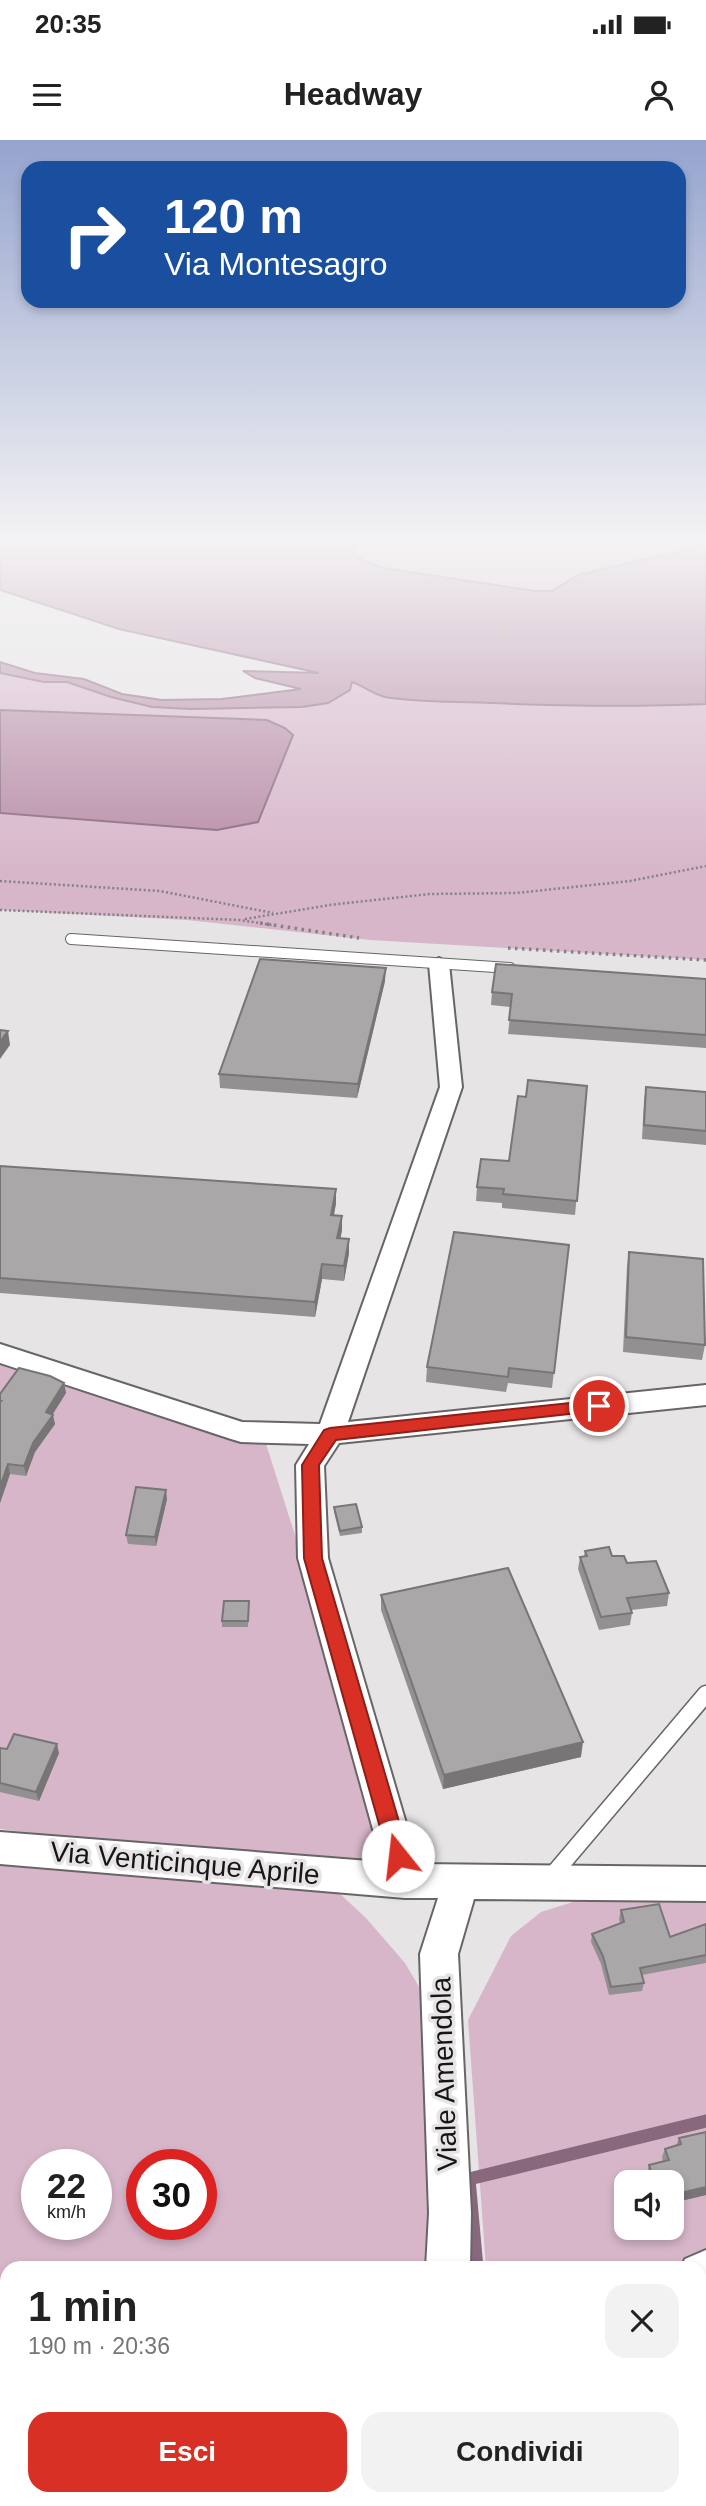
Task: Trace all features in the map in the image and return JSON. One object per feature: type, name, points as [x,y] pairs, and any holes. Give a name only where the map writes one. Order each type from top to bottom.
[{"type":"street","points":[[405,1881],[313,1558],[310,1465],[330,1434],[451,1087],[439,964]]},
{"type":"street","points":[[0,1353],[242,1432],[330,1434],[706,1395]]},
{"type":"street","name":"Via Venticinque Aprile","points":[[0,1848],[405,1881],[706,1884]]},
{"type":"street","name":"Viale Amendola","points":[[448,2261],[450,2213],[439,1954],[461,1882]]},
{"type":"lane","points":[[71,939],[519,968]]},
{"type":"lane","points":[[545,1884],[706,1695]]},
{"type":"path","points":[[240,920],[429,894],[553,890],[630,881],[706,866]]},
{"type":"path","points":[[0,881],[160,891],[276,913]]},
{"type":"path","points":[[0,910],[240,920],[370,940]]},
{"type":"path","points":[[495,947],[706,960]]},
{"type":"shaded area","points":[[216,650],[706,650],[706,704],[572,705],[412,700],[380,696],[352,682],[350,690],[328,703],[302,707],[152,707],[67,682],[44,682],[0,673],[0,662],[35,673],[84,679],[122,694],[162,700],[222,699],[301,689],[255,678],[243,671],[319,673]]},
{"type":"shaded area","points":[[0,673],[44,682],[67,682],[152,707],[191,709],[302,707],[351,682],[385,697],[416,700],[548,706],[706,704],[706,960],[370,940],[187,920],[0,910],[0,813],[217,830],[63,713],[0,710]]},
{"type":"shaded area","points":[[0,710],[267,720],[293,735],[258,822],[217,830],[0,813]]},
{"type":"shaded area","points":[[0,1348],[260,1425],[405,1881],[0,1829]]},
{"type":"shaded area","points":[[0,1852],[323,1878],[366,1918],[405,1963],[435,2014],[442,2261],[0,2261]]},
{"type":"shaded area","points":[[706,1897],[706,2258],[698,2261],[485,2261],[468,2020],[511,1936],[541,1912],[579,1900]]},
{"type":"building","points":[[260,959],[386,968],[358,1084],[219,1074]]},
{"type":"building","points":[[496,964],[706,979],[706,1035],[509,1020],[512,994],[492,992]]},
{"type":"building","points":[[0,1030],[8,1031],[0,1042]]},
{"type":"building","points":[[528,1080],[587,1086],[577,1201],[503,1194],[504,1189],[477,1187],[481,1159],[509,1161],[518,1096],[526,1097]]},
{"type":"building","points":[[646,1087],[706,1092],[706,1131],[644,1125]]},
{"type":"building","points":[[0,1166],[336,1189],[331,1215],[342,1216],[337,1238],[349,1239],[344,1266],[322,1264],[315,1302],[0,1278]]},
{"type":"building","points":[[454,1232],[569,1245],[554,1373],[509,1368],[508,1377],[427,1367]]},
{"type":"building","points":[[629,1252],[703,1259],[705,1345],[626,1337]]},
{"type":"building","points":[[19,1368],[50,1376],[64,1383],[46,1412],[53,1415],[33,1443],[24,1466],[8,1464],[0,1487],[0,1394]]},
{"type":"building","points":[[136,1487],[166,1490],[155,1537],[126,1535]]},
{"type":"building","points":[[356,1504],[362,1527],[340,1531],[334,1507]]},
{"type":"building","points":[[609,1547],[612,1556],[624,1556],[627,1563],[656,1561],[669,1593],[627,1598],[632,1613],[601,1617],[580,1557],[587,1556],[585,1551]]},
{"type":"building","points":[[508,1568],[583,1742],[444,1775],[381,1595]]},
{"type":"building","points":[[224,1601],[249,1601],[248,1621],[222,1621]]},
{"type":"building","points":[[14,1734],[57,1744],[36,1792],[0,1783],[0,1748],[7,1749]]},
{"type":"building","points":[[659,1904],[670,1937],[706,1924],[706,1955],[640,1968],[644,1983],[611,1987],[603,1956],[592,1934],[624,1922],[621,1910]]},
{"type":"building","points":[[706,2132],[706,2187],[684,2192],[684,2170],[651,2170],[649,2165],[669,2160],[665,2149],[681,2144],[679,2138]]},
{"type":"waterway","points":[[476,2261],[469,2179],[706,2121]]},
{"type":"route","points":[[398,1856],[313,1558],[310,1465],[330,1434],[599,1406]]}]
